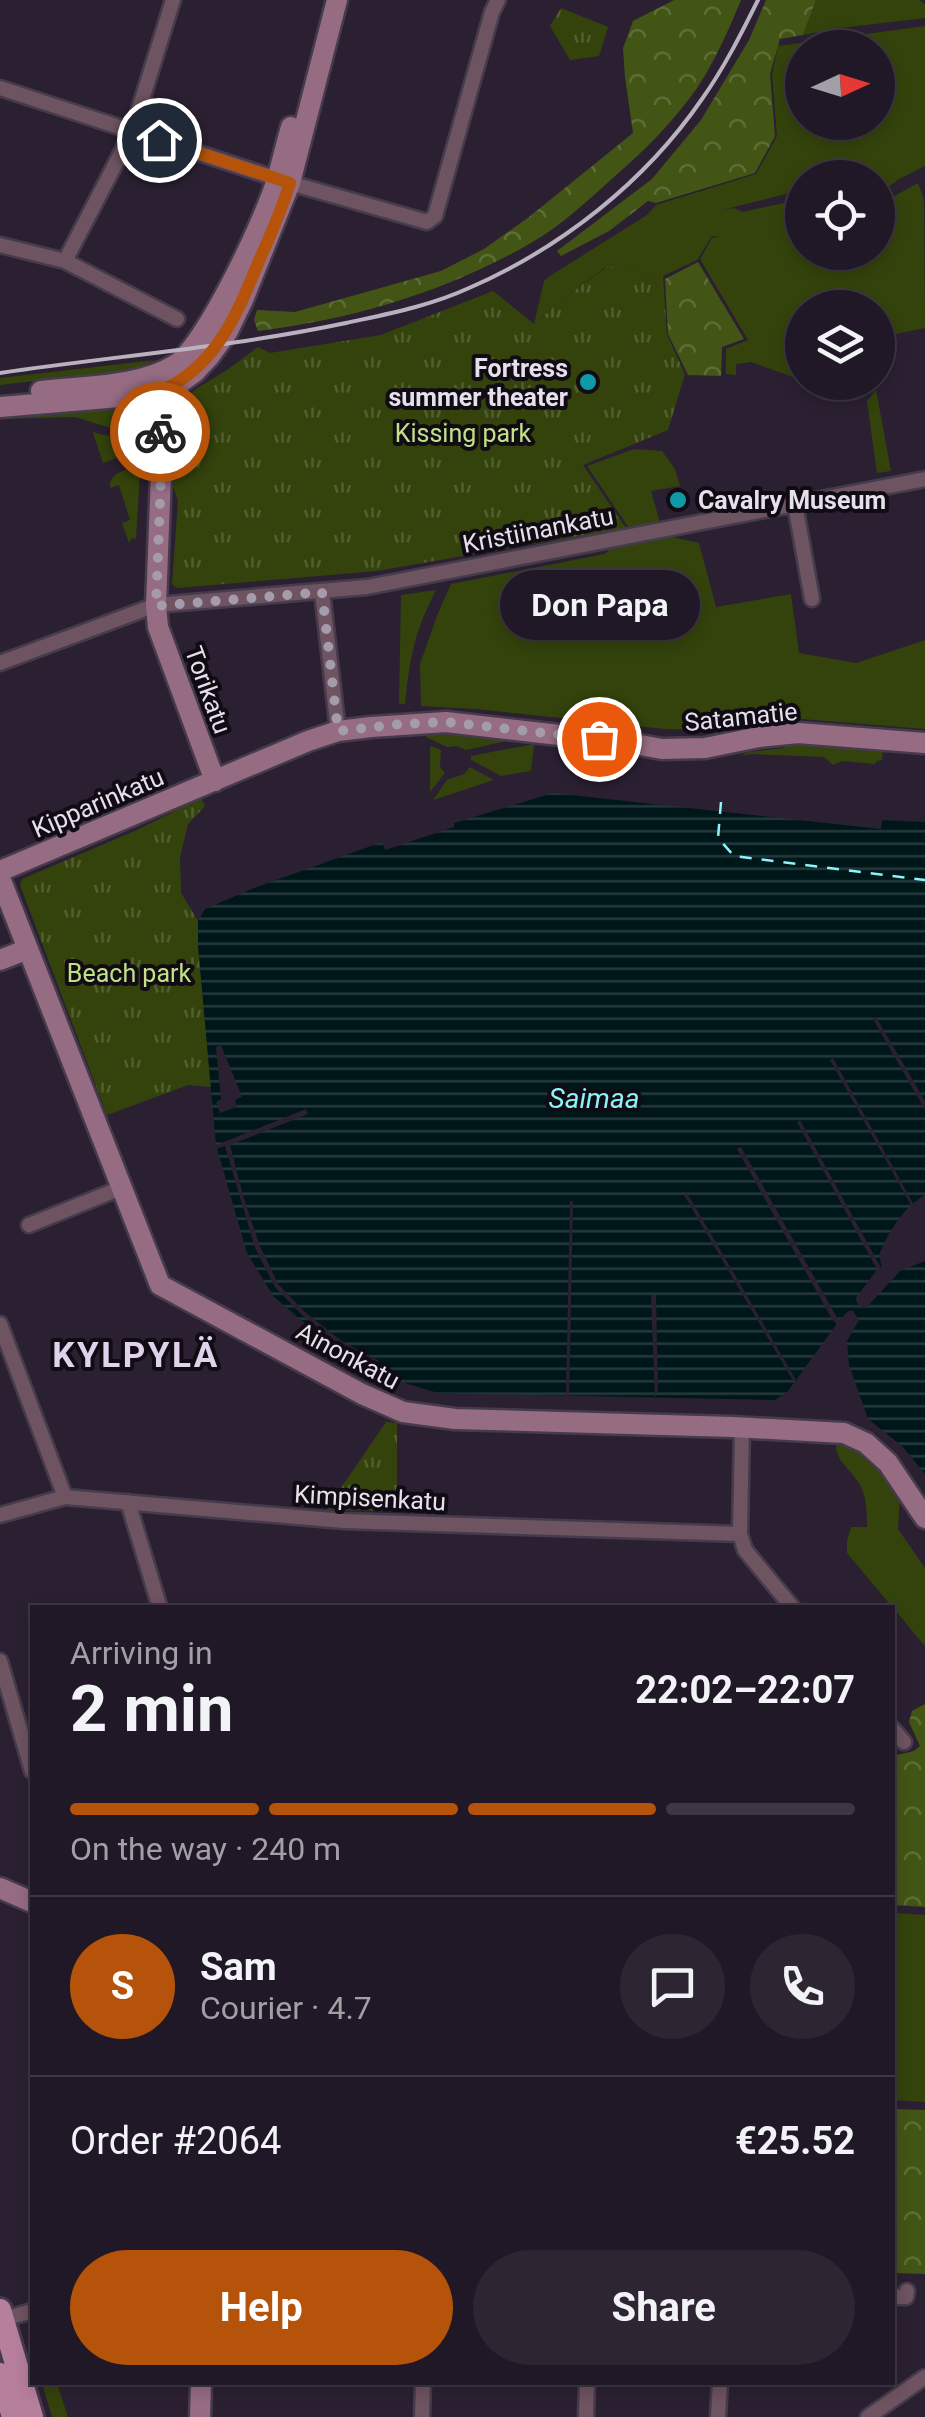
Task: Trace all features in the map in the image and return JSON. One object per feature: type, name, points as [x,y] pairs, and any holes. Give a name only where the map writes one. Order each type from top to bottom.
[{"type":"main road","points":[[1,2316],[32,2417]]},
{"type":"main road","points":[[0,2374],[13,2417]]},
{"type":"street","points":[[65,261],[132,132],[173,0]]},
{"type":"street","points":[[284,181],[326,0]]},
{"type":"street","points":[[0,396],[176,386],[209,357],[228,330],[256,268],[337,0]]},
{"type":"street","points":[[0,88],[284,181],[426,222],[435,216],[498,0]]},
{"type":"street","points":[[0,245],[65,261],[178,319]]},
{"type":"street","points":[[0,407],[153,385]]},
{"type":"street","name":"Torikatu","points":[[153,385],[162,450],[158,627],[215,781]]},
{"type":"street","name":"Kristiinankatu","points":[[0,663],[156,606],[367,587],[925,479]]},
{"type":"street","points":[[795,504],[812,599]]},
{"type":"street","points":[[322,592],[338,731]]},
{"type":"street","name":"Satamatie","points":[[215,781],[338,731],[402,724],[446,722],[686,750],[798,733],[925,743]]},
{"type":"street","name":"Kipparinkatu","points":[[0,874],[215,781]]},
{"type":"street","name":"Ainonkatu","points":[[0,874],[160,1285],[388,1406],[420,1415],[828,1431],[856,1438],[888,1463],[925,1518]]},
{"type":"street","points":[[0,960],[28,949]]},
{"type":"street","points":[[29,1225],[121,1188]]},
{"type":"street","points":[[0,1324],[65,1498]]},
{"type":"street","points":[[742,1427],[740,1534],[746,1550],[791,1605]]},
{"type":"street","name":"Kimpisenkatu","points":[[0,1515],[65,1498],[344,1521],[740,1534]]},
{"type":"street","points":[[128,1502],[159,1605]]},
{"type":"street","points":[[0,1661],[30,1764]]},
{"type":"street","points":[[895,1732],[904,1742]]},
{"type":"street","points":[[0,1888],[30,1901]]},
{"type":"street","points":[[1,2316],[30,2310]]},
{"type":"street","points":[[868,2417],[925,2377]]},
{"type":"street","points":[[200,2417],[201,2385]]},
{"type":"street","points":[[422,2417],[423,2385]]},
{"type":"street","points":[[586,2417],[587,2385]]},
{"type":"street","points":[[718,2416],[720,2385]]},
{"type":"green space","points":[[674,0],[741,0],[709,68],[678,112],[637,156],[564,221],[499,260],[433,289],[364,311],[258,331],[254,320],[257,310],[295,312],[441,271],[484,249],[529,217],[633,133],[623,48],[633,21]]},
{"type":"green space","points":[[766,0],[816,0],[805,30],[785,30],[785,38],[780,39],[770,74],[775,136],[755,173],[656,203],[648,201],[609,231],[561,256],[557,251],[652,179],[701,120],[749,40]]},
{"type":"green space","points":[[816,0],[919,0],[925,4],[925,18],[805,30]]},
{"type":"green space","points":[[561,8],[608,27],[599,56],[570,60],[550,26]]},
{"type":"green space","points":[[925,26],[925,166],[895,182],[895,160],[785,160],[785,194],[718,211],[734,208],[743,212],[785,203],[785,270],[895,270],[895,196],[918,183],[924,200],[925,328],[895,334],[895,290],[785,290],[785,374],[751,362],[736,364],[736,375],[726,374],[726,349],[748,340],[700,259],[712,238],[720,237],[712,236],[697,260],[663,276],[607,266],[534,324],[544,281],[550,276],[647,215],[656,205],[756,174],[777,136],[772,75],[778,46],[785,45],[785,140],[895,140],[895,30]]},
{"type":"green space","points":[[698,262],[744,339],[722,347],[721,376],[688,375],[668,334],[665,279]]},
{"type":"green space","name":"Kissing park","points":[[608,266],[663,276],[667,335],[685,374],[668,430],[583,465],[626,528],[376,571],[177,588],[172,584],[178,501],[172,484],[178,408],[195,390],[258,347],[270,353],[381,335],[493,291],[534,324]]},
{"type":"green space","points":[[155,360],[136,369],[0,385],[0,378]]},
{"type":"green space","points":[[878,400],[891,471],[877,473],[867,401]]},
{"type":"green space","points":[[125,404],[144,416],[129,428],[117,430],[75,417],[0,419],[0,410]]},
{"type":"green space","points":[[147,425],[148,446],[103,463],[93,432],[121,437]]},
{"type":"green space","points":[[634,449],[662,451],[675,469],[680,486],[651,491],[660,523],[629,528],[587,466]]},
{"type":"green space","points":[[135,466],[140,471],[136,539],[129,543],[122,523],[130,520],[119,485],[110,488],[110,483],[118,473]]},
{"type":"green space","points":[[663,535],[699,543],[716,607],[791,594],[799,653],[856,663],[925,640],[925,729],[802,719],[768,720],[711,730],[665,729],[421,706],[420,664],[451,584],[605,554],[618,541]]},
{"type":"green space","points":[[436,590],[414,646],[405,704],[399,704],[401,595]]},
{"type":"green space","points":[[423,730],[524,737],[466,750],[447,747],[426,737]]},
{"type":"green space","points":[[801,740],[881,746],[882,760],[875,764],[842,761],[833,765],[824,757],[739,756],[784,748],[784,744]]},
{"type":"green space","points":[[534,744],[531,771],[501,776],[471,760],[471,756]]},
{"type":"green space","points":[[430,747],[441,750],[440,767],[445,773],[430,792]]},
{"type":"green space","points":[[470,767],[494,780],[433,800],[447,780],[464,774]]},
{"type":"green space","name":"Beach park","points":[[201,798],[205,806],[188,824],[180,857],[181,893],[198,921],[211,1087],[188,1085],[107,1115],[20,885],[22,879]]},
{"type":"green space","points":[[386,1422],[397,1423],[397,1511],[326,1510]]},
{"type":"green space","points":[[843,1442],[871,1458],[900,1495],[898,1529],[925,1568],[925,1646],[895,1610],[895,1605],[891,1605],[847,1553],[851,1527],[867,1527],[867,1515],[860,1485],[841,1460],[836,1446]]},
{"type":"green space","points":[[925,1704],[925,1907],[895,1905],[895,1752],[897,1755],[920,1746],[909,1722],[912,1711]]},
{"type":"green space","points":[[895,1913],[925,1915],[925,2102],[895,2100]]},
{"type":"green space","points":[[895,2109],[925,2110],[925,2274],[895,2273]]},
{"type":"green space","points":[[43,2385],[58,2385],[68,2417],[52,2417]]},
{"type":"water","name":"Saimaa","points":[[553,793],[881,829],[882,820],[925,822],[925,1195],[910,1206],[887,1237],[879,1255],[882,1268],[856,1298],[863,1308],[867,1307],[900,1271],[925,1261],[925,1474],[902,1446],[868,1419],[849,1365],[847,1341],[859,1320],[852,1310],[839,1321],[788,1391],[775,1400],[438,1393],[391,1379],[335,1349],[274,1297],[247,1253],[216,1145],[198,945],[198,921],[205,909],[382,842],[385,850],[454,827],[454,823]]},
{"type":"pier","points":[[876,1017],[925,1101],[925,1110],[873,1019]]},
{"type":"pier","points":[[221,1045],[242,1097],[235,1100],[237,1107],[220,1113],[216,1102],[221,1099],[216,1047]]},
{"type":"pier","points":[[833,1058],[915,1207],[913,1209],[830,1060]]},
{"type":"pier","points":[[306,1109],[308,1114],[230,1145],[244,1199],[278,1284],[305,1312],[343,1342],[379,1361],[377,1365],[341,1346],[275,1287],[255,1248],[225,1146],[214,1146]]},
{"type":"pier","points":[[800,1120],[883,1272],[874,1264],[797,1122]]},
{"type":"pier","points":[[741,1147],[840,1324],[832,1319],[737,1149]]},
{"type":"pier","points":[[687,1193],[799,1385],[684,1195]]},
{"type":"pier","points":[[570,1201],[569,1400],[565,1400],[566,1395]]},
{"type":"pier","points":[[651,1295],[656,1295],[655,1401]]},
{"type":"ferry route","points":[[721,802],[718,838],[734,856],[925,880]]},
{"type":"railway","points":[[0,373],[217,345],[346,323],[439,300],[503,272],[599,210],[654,158],[710,87],[758,0]]},
{"type":"way so far","points":[[160,432],[156,606],[322,592],[338,731],[446,722],[599,739]]},
{"type":"place","name":"Fortress summer theater","points":[[588,382]]},
{"type":"place","name":"Cavalry Museum","points":[[678,500]]},
{"type":"place","name":"Don Papa","points":[[599,739]]},
{"type":"district","name":"KYLPYLÄ","points":[[136,1355]]},
{"type":"route","points":[[159,140],[290,183],[228,330],[195,372],[176,386],[155,394],[160,432]]}]
